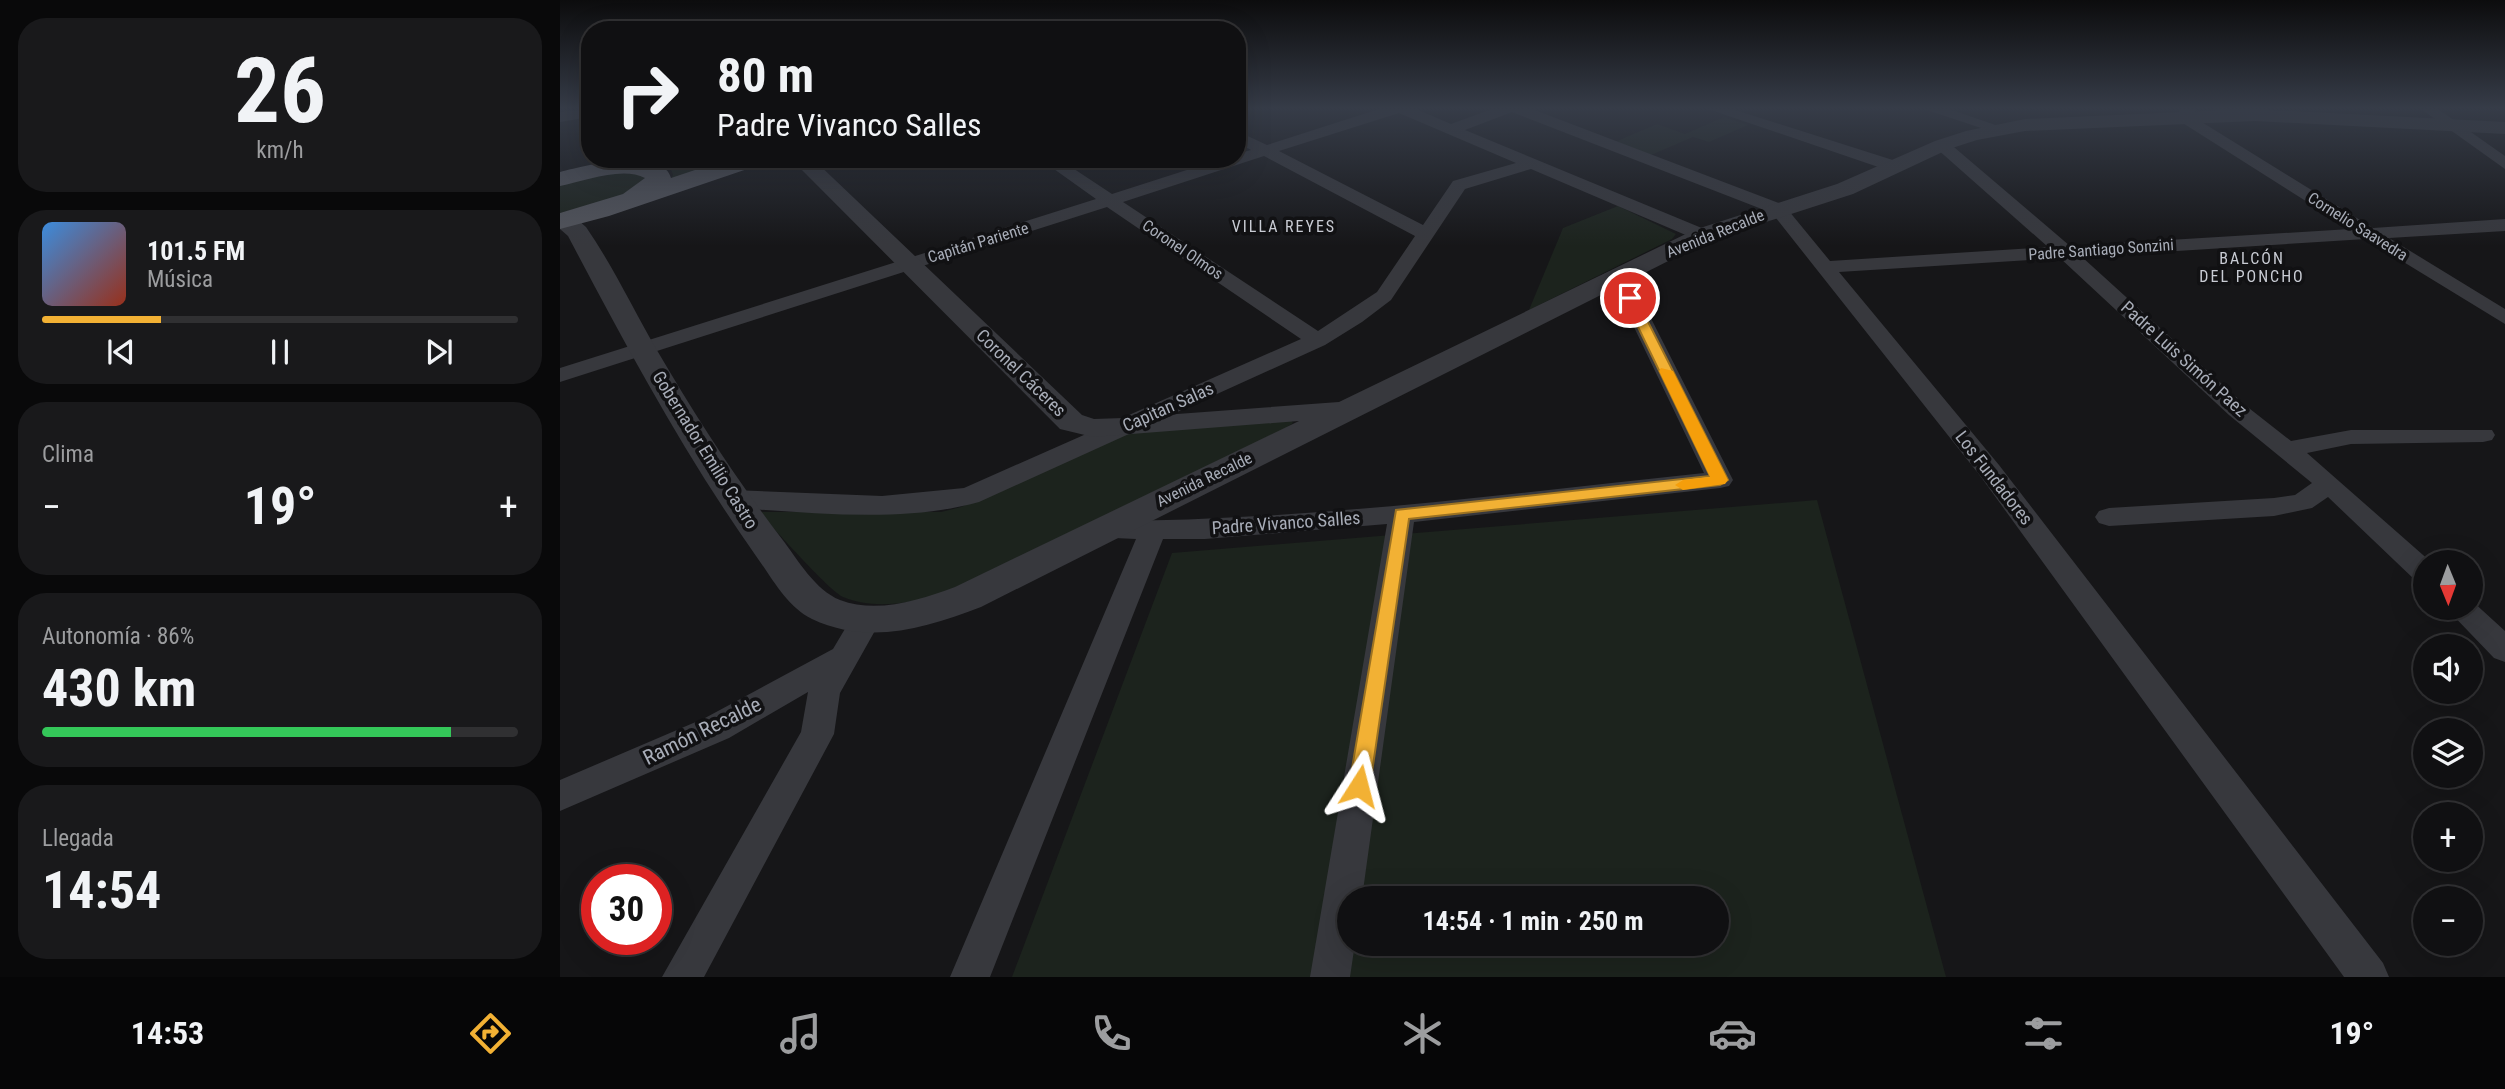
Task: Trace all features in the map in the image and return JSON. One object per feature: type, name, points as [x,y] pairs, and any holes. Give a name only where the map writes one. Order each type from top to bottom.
[{"type":"main road","points":[[560,179],[615,168],[656,172],[659,180],[643,195]]},
{"type":"main road","points":[[562,220],[725,168]]},
{"type":"street","points":[[1274,155],[1424,233]]},
{"type":"street","points":[[1512,155],[1702,235]]},
{"type":"street","points":[[1636,155],[1778,209]]},
{"type":"street","points":[[1857,155],[1893,166]]},
{"type":"street","name":"Avenida Recalde","points":[[866,620],[893,619],[930,612],[968,597],[1702,235],[1845,189],[1920,155]]},
{"type":"street","name":"Padre Luis Simón Paez","points":[[1953,155],[2065,252],[2237,410],[2329,483],[2413,562]]},
{"type":"street","name":"Cornelio Saavedra","points":[[2250,155],[2505,318]]},
{"type":"street","name":"Capitan Salas","points":[[732,499],[934,504],[970,496],[1317,340],[1355,318],[1384,296],[1424,233],[1459,185],[1532,163]]},
{"type":"street","name":"Coronel Cáceres","points":[[810,168],[1071,422],[1093,428],[1123,427],[1349,408]]},
{"type":"street","name":"Coronel Olmos","points":[[1062,168],[1317,340]]},
{"type":"street","name":"Capitán Pariente","points":[[560,375],[1210,168]]},
{"type":"street","name":"Los Fundadores","points":[[1778,209],[1990,471],[2369,977]]},
{"type":"street","name":"Gobernador Emilio Castro","points":[[562,220],[578,232],[642,349],[732,499],[800,588],[816,604],[840,615],[866,620]]},
{"type":"street","name":"Padre Santiago Sonzini","points":[[1824,267],[2505,225]]},
{"type":"street","name":"Padre Vivanco Salles","points":[[1103,530],[1153,531],[1402,514],[1720,480],[1619,275]]},
{"type":"street","points":[[2288,449],[2351,437],[2483,435]]},
{"type":"street","points":[[2109,517],[2274,507],[2303,502],[2329,483]]},
{"type":"street","points":[[1330,977],[1402,514]]},
{"type":"street","points":[[970,977],[1153,531]]},
{"type":"street","points":[[682,977],[817,734],[824,691],[866,620]]},
{"type":"street","points":[[2474,620],[2505,650]]},
{"type":"street","name":"Ramón Recalde","points":[[560,796],[717,728],[841,659]]},
{"type":"shaded area","points":[[668,168],[710,168],[670,181],[673,175]]},
{"type":"shaded area","points":[[611,172],[633,172],[649,178],[632,193],[560,213],[560,183]]},
{"type":"shaded area","points":[[1618,206],[1676,234],[1672,239],[1529,310],[1563,228]]},
{"type":"shaded area","points":[[1291,420],[1293,423],[1286,428],[940,595],[916,601],[879,604],[843,597],[814,571],[758,512],[941,512],[961,507],[1131,432]]},
{"type":"shaded area","points":[[1817,500],[1946,977],[1012,977],[1172,553]]},
{"type":"slow traffic","points":[[1666,371],[1720,480],[1683,485]]},
{"type":"district","name":"VILLA REYES","points":[[1284,226]]},
{"type":"district","name":"BALCÓN DEL PONCHO","points":[[2252,267]]},
{"type":"route","points":[[1359,786],[1402,514],[1649,490],[1720,480],[1630,298]]}]
